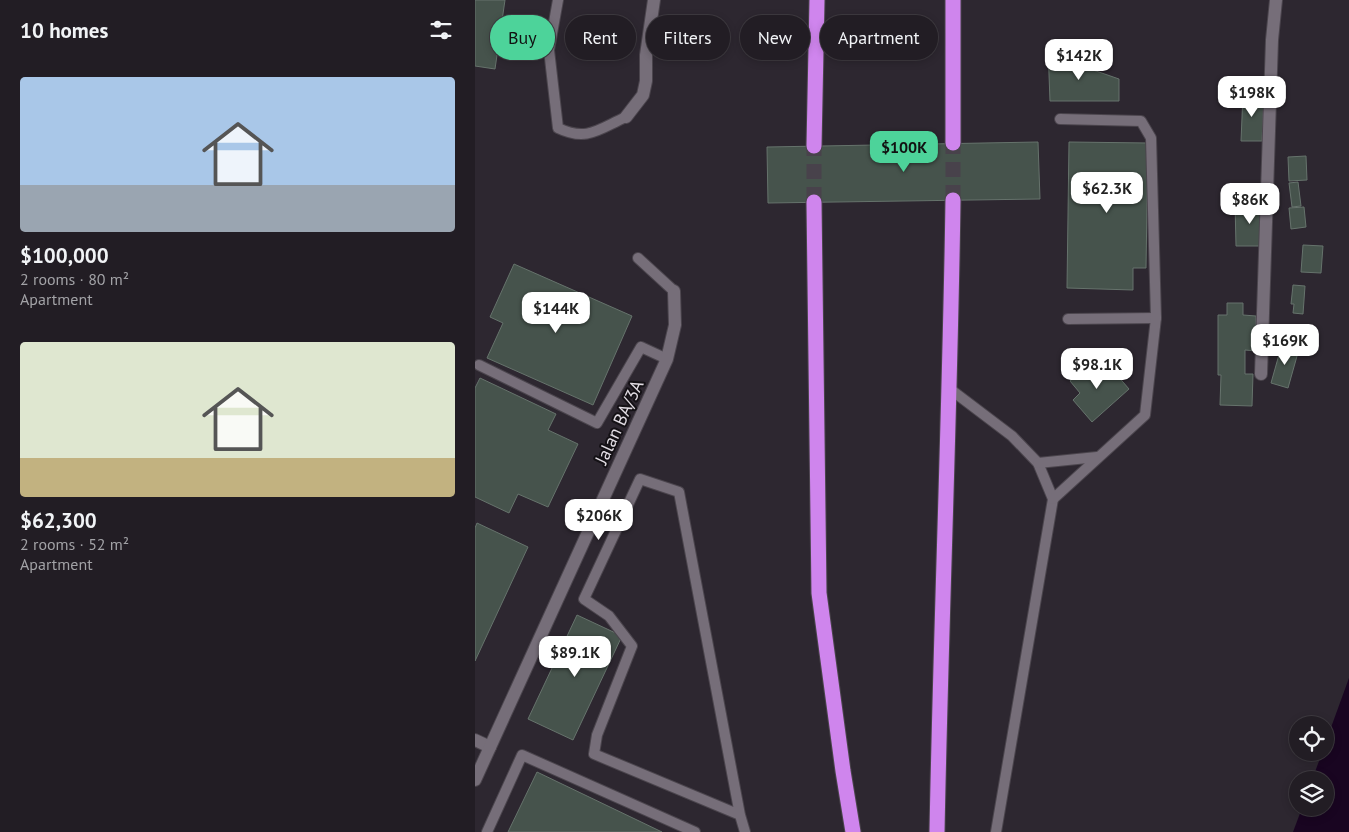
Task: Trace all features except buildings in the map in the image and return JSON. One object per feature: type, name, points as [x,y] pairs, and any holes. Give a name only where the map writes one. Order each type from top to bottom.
[{"type":"highway","points":[[814,146],[817,0]]},
{"type":"highway","points":[[953,0],[953,143]]},
{"type":"highway","points":[[937,832],[942,597],[950,389],[953,200]]},
{"type":"highway","points":[[814,202],[819,592],[853,832]]},
{"type":"street","points":[[626,117],[643,96],[646,81],[646,55],[654,0]]},
{"type":"street","points":[[1261,374],[1272,40],[1276,0]]},
{"type":"street","name":"Jalan BA/3A","points":[[475,780],[667,359],[675,325],[674,291]]},
{"type":"street","points":[[475,740],[490,747]]},
{"type":"lane","points":[[558,0],[549,50],[558,128],[571,134],[583,136],[626,117]]},
{"type":"lane","points":[[1053,499],[1145,415],[1156,318],[1151,138],[1141,121],[1060,119]]},
{"type":"lane","points":[[638,258],[674,291]]},
{"type":"lane","points":[[1068,319],[1156,318]]},
{"type":"lane","points":[[479,366],[597,423],[641,347],[667,359]]},
{"type":"lane","points":[[950,389],[1012,436],[1038,463],[1053,499],[997,832]]},
{"type":"lane","points":[[1038,463],[1097,457]]},
{"type":"lane","points":[[740,815],[595,754],[597,735],[632,646],[609,616],[584,599],[640,479],[679,492],[740,815],[745,832]]},
{"type":"lane","points":[[487,832],[522,755],[695,832]]},
{"type":"shaded area","points":[[1349,678],[1349,832],[1293,832],[1299,816],[1334,816],[1334,771],[1315,771],[1319,761],[1334,761],[1334,719]]},
{"type":"tunnel","points":[[953,143],[953,200]]},
{"type":"tunnel","points":[[814,146],[814,202]]}]
